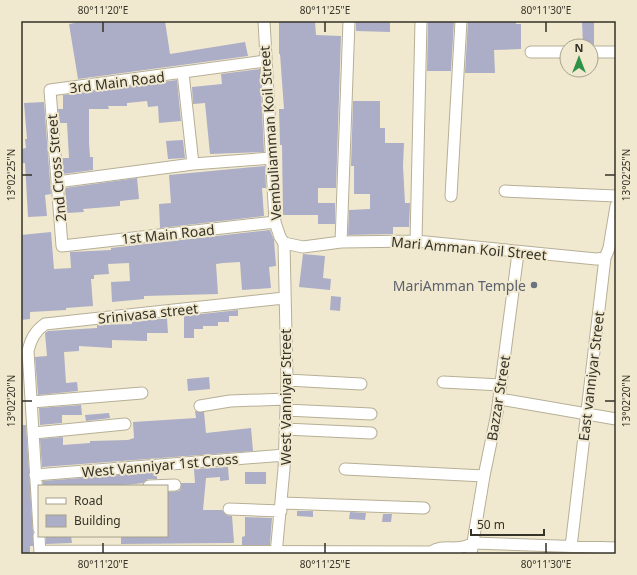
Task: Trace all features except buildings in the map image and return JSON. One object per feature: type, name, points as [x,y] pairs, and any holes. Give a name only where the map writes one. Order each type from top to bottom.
[{"type":"street","name":"Vembuliamman Koil Street","points":[[264,21],[275,222],[280,237],[284,242]]},
{"type":"street","points":[[341,242],[349,21]]},
{"type":"street","points":[[416,241],[422,21]]},
{"type":"street","points":[[451,196],[461,21]]},
{"type":"street","points":[[531,52],[559,52]]},
{"type":"street","points":[[599,52],[616,52]]},
{"type":"street","name":"3rd Main Road","points":[[50,90],[183,73],[265,60]]},
{"type":"street","points":[[183,73],[193,164]]},
{"type":"street","name":"2nd Cross Street","points":[[50,90],[62,246]]},
{"type":"street","points":[[58,182],[193,164],[272,158]]},
{"type":"street","points":[[505,191],[616,196]]},
{"type":"street","name":"East vanniyar Street","points":[[572,547],[605,258],[609,248],[616,206]]},
{"type":"street","name":"1st Main Road","points":[[62,246],[275,222]]},
{"type":"street","name":"Mari Amman Koil Street","points":[[284,242],[303,247],[341,242],[416,241],[518,253],[596,259],[605,258]]},
{"type":"street","name":"West Vanniyar Street","points":[[276,553],[285,455],[287,380],[284,298],[284,242]]},
{"type":"street","name":"Bazzar Street","points":[[472,549],[484,476],[500,398],[518,253]]},
{"type":"street","name":"Srinivasa street","points":[[25,350],[33,336],[45,324],[284,298]]},
{"type":"street","points":[[25,350],[32,402],[35,475],[38,491]]},
{"type":"street","points":[[287,380],[361,384]]},
{"type":"street","points":[[443,382],[501,385]]},
{"type":"street","points":[[32,402],[142,393]]},
{"type":"street","points":[[500,398],[616,419]]},
{"type":"street","points":[[200,406],[230,401],[286,404],[371,414]]},
{"type":"street","points":[[34,433],[125,424]]},
{"type":"street","points":[[285,429],[371,433]]},
{"type":"street","name":"West Vanniyar 1st Cross","points":[[35,475],[285,455]]},
{"type":"street","points":[[345,469],[484,476]]},
{"type":"street","points":[[168,485],[175,485]]},
{"type":"street","points":[[229,509],[281,507],[424,508]]},
{"type":"street","points":[[39,537],[40,553],[431,552],[437,548],[560,550],[572,547],[596,551],[616,545]]},
{"type":"place","name":"MariAmman Temple","points":[[534,285]]}]
